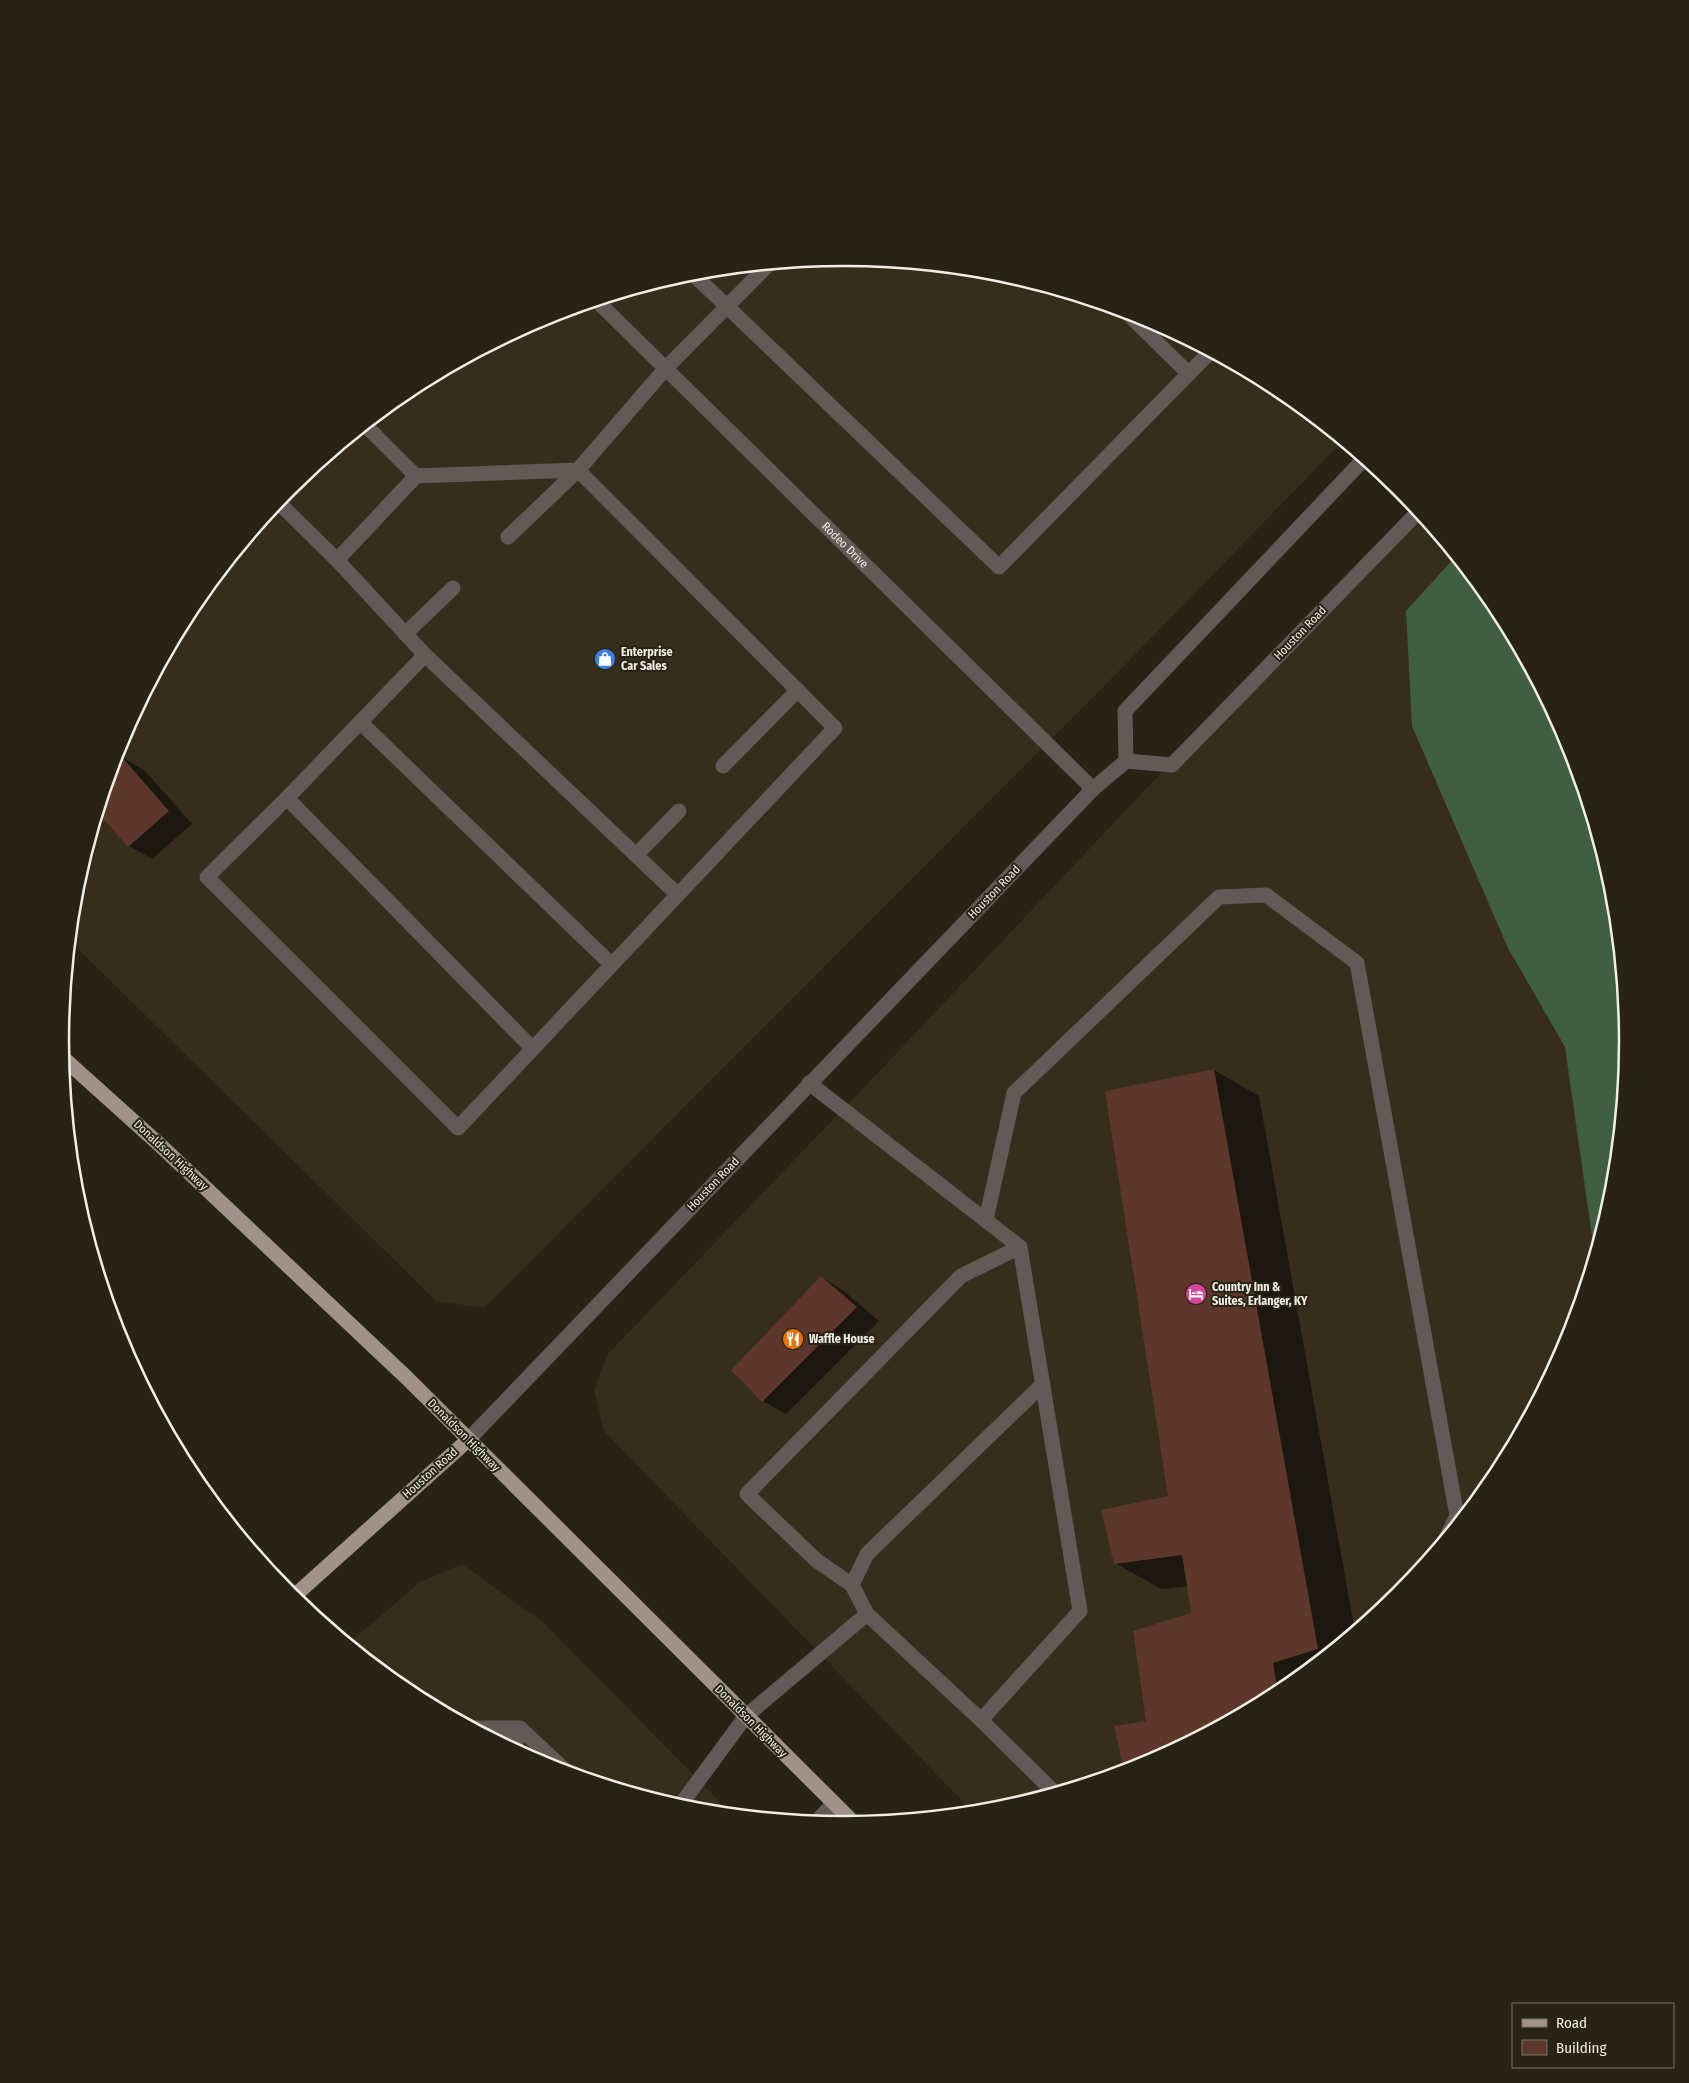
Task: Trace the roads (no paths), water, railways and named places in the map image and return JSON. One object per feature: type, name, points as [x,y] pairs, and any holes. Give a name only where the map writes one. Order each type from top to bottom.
[{"type":"main road","name":"Donaldson Highway","points":[[69,1064],[205,1187],[407,1378],[848,1817]]},
{"type":"main road","name":"Houston Road","points":[[298,1592],[468,1440]]},
{"type":"street","points":[[508,537],[578,470],[666,368],[763,270]]},
{"type":"street","points":[[699,280],[999,567],[1206,356]]},
{"type":"street","name":"Rodeo Drive","points":[[601,305],[1093,789]]},
{"type":"street","points":[[1138,324],[1189,374]]},
{"type":"street","points":[[369,429],[416,476]]},
{"type":"street","points":[[1126,761],[1125,711],[1361,462]]},
{"type":"street","points":[[337,560],[416,476],[578,470],[835,728],[458,1128],[207,877],[287,798],[425,655]]},
{"type":"street","points":[[283,507],[337,560],[425,655],[678,895]]},
{"type":"street","name":"Houston Road","points":[[468,1440],[1093,789],[1126,761],[1172,765],[1414,516]]},
{"type":"street","points":[[405,634],[453,588]]},
{"type":"street","points":[[723,766],[798,690]]},
{"type":"street","points":[[360,722],[612,965]]},
{"type":"street","points":[[287,798],[533,1049]]},
{"type":"street","points":[[636,855],[680,810]]},
{"type":"street","points":[[986,1220],[1014,1093],[1219,897],[1266,895],[1358,963],[1457,1516],[1455,1520]]},
{"type":"street","points":[[810,1083],[1020,1246],[1080,1611],[981,1720]]},
{"type":"street","points":[[1020,1246],[960,1276],[747,1494],[816,1560],[852,1585],[867,1614],[981,1720],[1051,1789]]},
{"type":"street","points":[[852,1585],[867,1554],[1043,1384]]},
{"type":"street","points":[[684,1800],[746,1716],[867,1614]]},
{"type":"street","points":[[484,1728],[520,1728],[555,1761]]},
{"type":"street","points":[[504,1738],[520,1728]]},
{"type":"street","points":[[516,1744],[520,1728]]},
{"type":"street","points":[[821,1817],[834,1803]]},
{"type":"place","name":"Enterprise Car Sales","points":[[605,659]]},
{"type":"place","name":"Country Inn & Suites, Erlanger, KY","points":[[1196,1294]]},
{"type":"place","name":"Waffle House","points":[[793,1339]]}]
